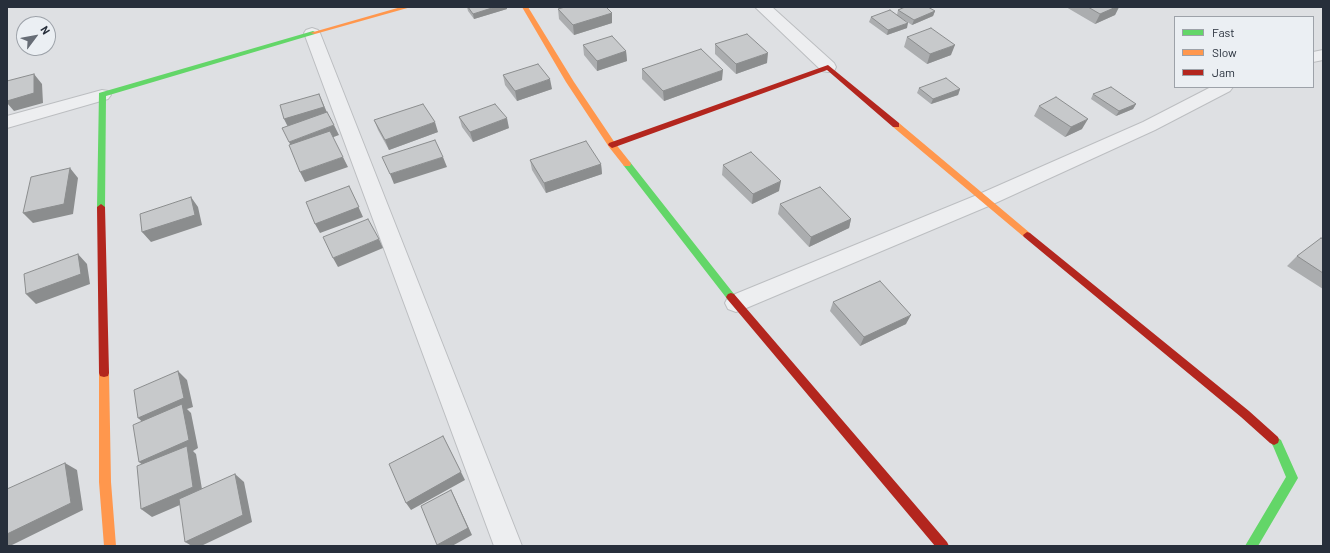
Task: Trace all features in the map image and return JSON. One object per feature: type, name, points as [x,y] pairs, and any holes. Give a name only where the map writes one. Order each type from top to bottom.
[{"type":"street","points":[[7,122],[312,33],[408,7]]},
{"type":"street","points":[[525,7],[570,82],[612,145],[736,303],[943,546]]},
{"type":"street","points":[[763,7],[828,67],[984,200],[1245,414],[1277,443],[1292,478],[1251,546]]},
{"type":"street","points":[[312,33],[508,546]]},
{"type":"street","points":[[612,145],[828,67]]},
{"type":"street","points":[[736,303],[984,200],[1149,126],[1222,88]]},
{"type":"street","points":[[102,95],[101,171],[105,482],[110,546]]},
{"type":"building","points":[[468,7],[495,7],[473,14]]},
{"type":"building","points":[[565,7],[606,7],[612,13],[573,25],[558,9]]},
{"type":"building","points":[[905,7],[928,7],[935,11],[914,20],[898,10]]},
{"type":"building","points":[[1088,7],[1116,7],[1100,14]]},
{"type":"building","points":[[890,10],[908,23],[888,30],[871,17]]},
{"type":"building","points":[[931,28],[955,45],[930,54],[907,37]]},
{"type":"building","points":[[747,34],[768,53],[736,64],[715,44]]},
{"type":"building","points":[[612,36],[626,51],[597,61],[583,45]]},
{"type":"building","points":[[701,49],[723,70],[663,91],[642,69]]},
{"type":"building","points":[[538,64],[550,79],[515,91],[503,75]]},
{"type":"building","points":[[34,74],[34,93],[7,101],[7,81]]},
{"type":"building","points":[[946,78],[960,89],[933,99],[919,88]]},
{"type":"building","points":[[1111,87],[1136,104],[1119,111],[1093,94]]},
{"type":"building","points":[[319,94],[324,107],[284,119],[280,105]]},
{"type":"building","points":[[1056,97],[1088,119],[1071,127],[1039,106]]},
{"type":"building","points":[[423,104],[435,122],[385,140],[374,120]]},
{"type":"building","points":[[495,104],[507,118],[470,132],[459,117]]},
{"type":"building","points":[[327,112],[334,125],[289,142],[282,128]]},
{"type":"building","points":[[330,131],[343,157],[300,172],[289,145]]},
{"type":"building","points":[[435,140],[443,157],[390,174],[382,157]]},
{"type":"building","points":[[586,141],[601,164],[544,183],[530,160]]},
{"type":"building","points":[[751,152],[781,181],[753,194],[723,165]]},
{"type":"building","points":[[70,168],[64,204],[23,213],[31,177]]},
{"type":"building","points":[[349,186],[359,207],[315,224],[306,202]]},
{"type":"building","points":[[820,187],[851,219],[811,237],[780,204]]},
{"type":"building","points":[[191,197],[195,215],[142,232],[140,214]]},
{"type":"building","points":[[368,219],[379,239],[333,258],[323,237]]},
{"type":"building","points":[[1321,238],[1323,239],[1323,273],[1297,256]]},
{"type":"building","points":[[78,254],[81,274],[26,294],[24,274]]},
{"type":"building","points":[[880,281],[911,315],[864,337],[833,302]]},
{"type":"building","points":[[178,371],[184,398],[138,418],[134,390]]},
{"type":"building","points":[[182,404],[189,440],[139,462],[133,425]]},
{"type":"building","points":[[443,436],[461,472],[406,503],[389,464]]},
{"type":"building","points":[[187,446],[193,487],[141,509],[137,466]]},
{"type":"building","points":[[65,463],[71,503],[7,534],[7,489]]},
{"type":"building","points":[[235,474],[243,515],[185,542],[179,499]]},
{"type":"building","points":[[451,490],[468,528],[437,545],[421,506]]},
{"type":"traffic: fast","points":[[101,207],[102,95],[313,33]]},
{"type":"traffic: fast","points":[[627,164],[731,297]]},
{"type":"traffic: fast","points":[[1251,546],[1292,478],[1277,443],[1274,440]]},
{"type":"traffic: slow","points":[[313,33],[408,7]]},
{"type":"traffic: slow","points":[[525,7],[570,82],[612,145],[627,164]]},
{"type":"traffic: slow","points":[[896,125],[1027,235]]},
{"type":"traffic: slow","points":[[104,373],[105,482],[110,546]]},
{"type":"traffic: jam","points":[[612,145],[828,67],[896,125]]},
{"type":"traffic: jam","points":[[101,207],[104,373]]},
{"type":"traffic: jam","points":[[1027,235],[1245,414],[1274,440]]},
{"type":"traffic: jam","points":[[731,297],[943,546]]}]
